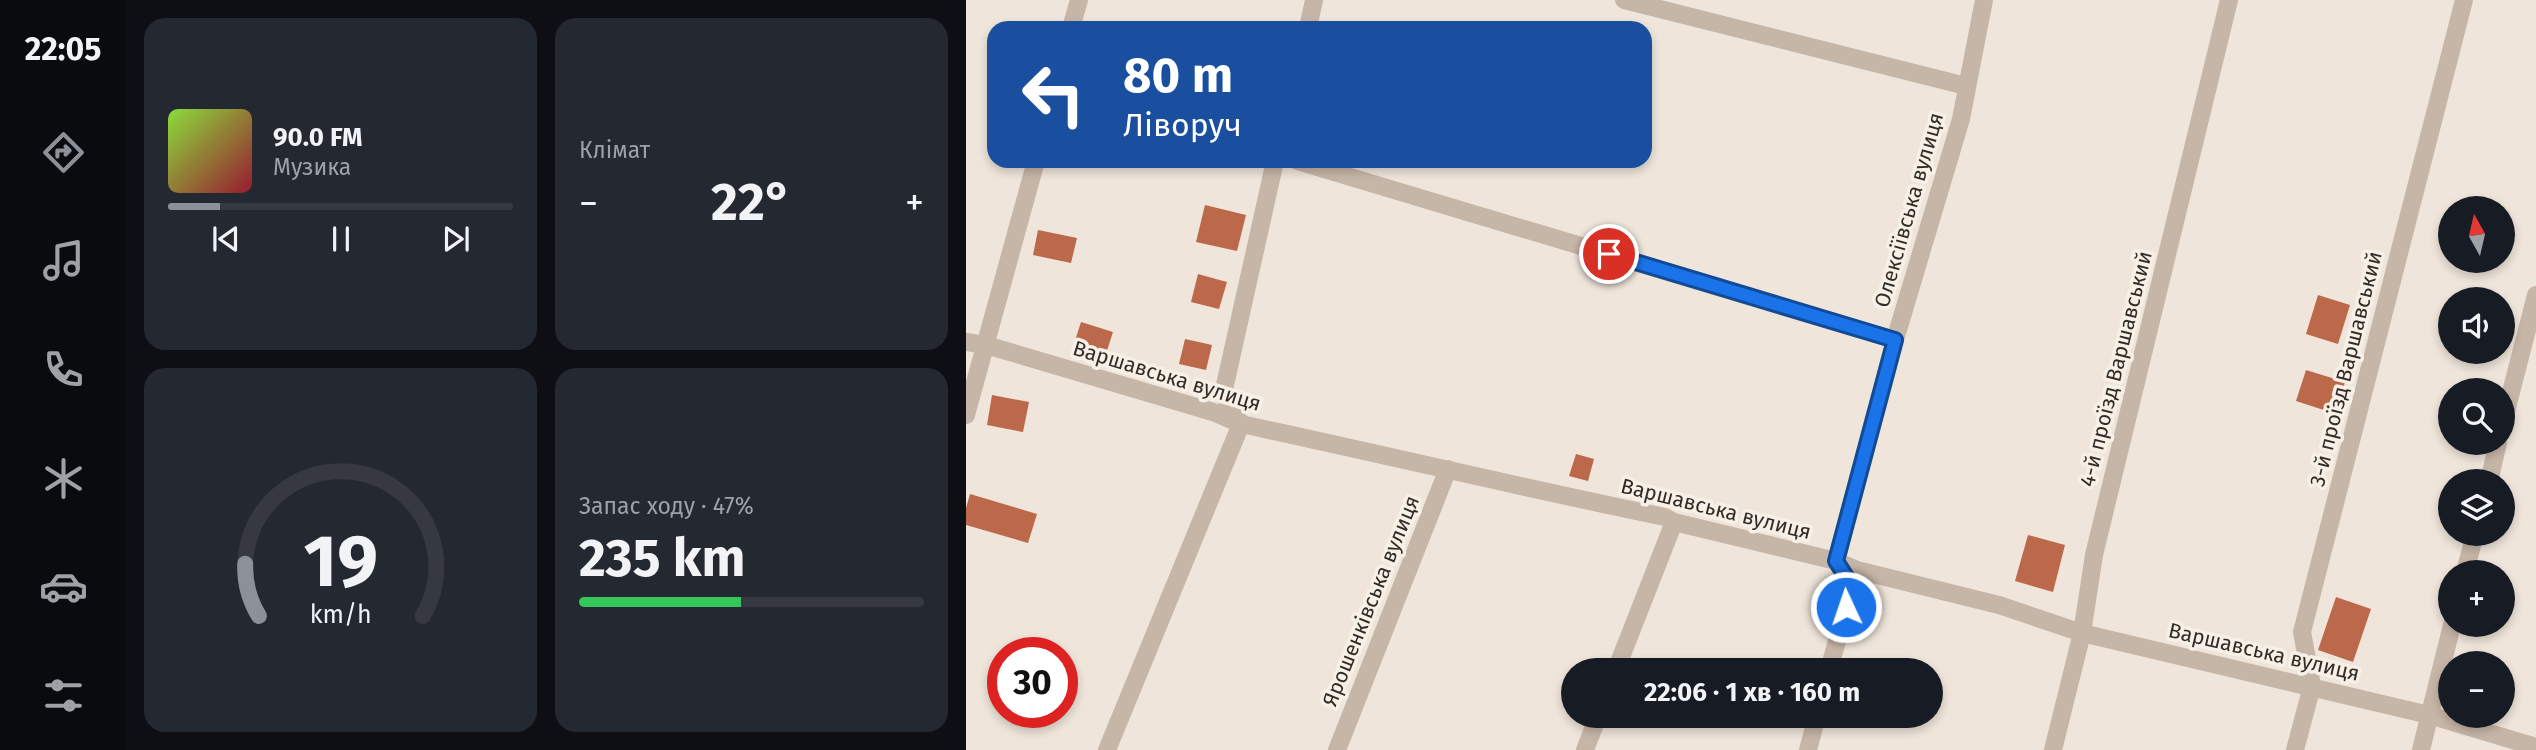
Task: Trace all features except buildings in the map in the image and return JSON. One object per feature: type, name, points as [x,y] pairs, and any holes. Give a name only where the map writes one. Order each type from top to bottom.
[{"type":"street","points":[[1073,21],[1079,0]]},
{"type":"street","points":[[1310,21],[1314,0]]},
{"type":"street","points":[[1624,0],[1966,86]]},
{"type":"street","name":"Олексіївська вулиця","points":[[1836,561],[1895,340],[1961,119],[1984,0]]},
{"type":"street","name":"4-й проїзд Варшавський","points":[[2053,750],[2082,633],[2094,555],[2229,0]]},
{"type":"street","name":"3-й проїзд Варшавський","points":[[2295,750],[2312,686],[2302,632],[2464,0]]},
{"type":"street","points":[[966,415],[1034,168]]},
{"type":"street","points":[[1107,750],[1241,424],[1223,394],[1273,168]]},
{"type":"street","points":[[1320,168],[1895,340]]},
{"type":"street","points":[[2515,378],[2536,295]]},
{"type":"street","name":"Варшавська вулиця","points":[[966,342],[986,345],[1213,412],[1241,424],[1448,469],[1517,487],[1664,517],[1674,522],[1836,561],[1857,570],[1999,605],[2082,633],[2429,715],[2536,747]]},
{"type":"street","name":"Ярошенківська вулиця","points":[[1337,750],[1448,469]]},
{"type":"street","points":[[1621,658],[1674,522]]},
{"type":"street","points":[[1832,658],[1852,586],[1836,561]]},
{"type":"street","points":[[2421,750],[2449,637]]},
{"type":"street","points":[[1585,750],[1593,728]]},
{"type":"street","points":[[1808,750],[1814,728]]},
{"type":"route","points":[[1609,254],[1895,340],[1836,561],[1852,586],[1846,607]]}]
